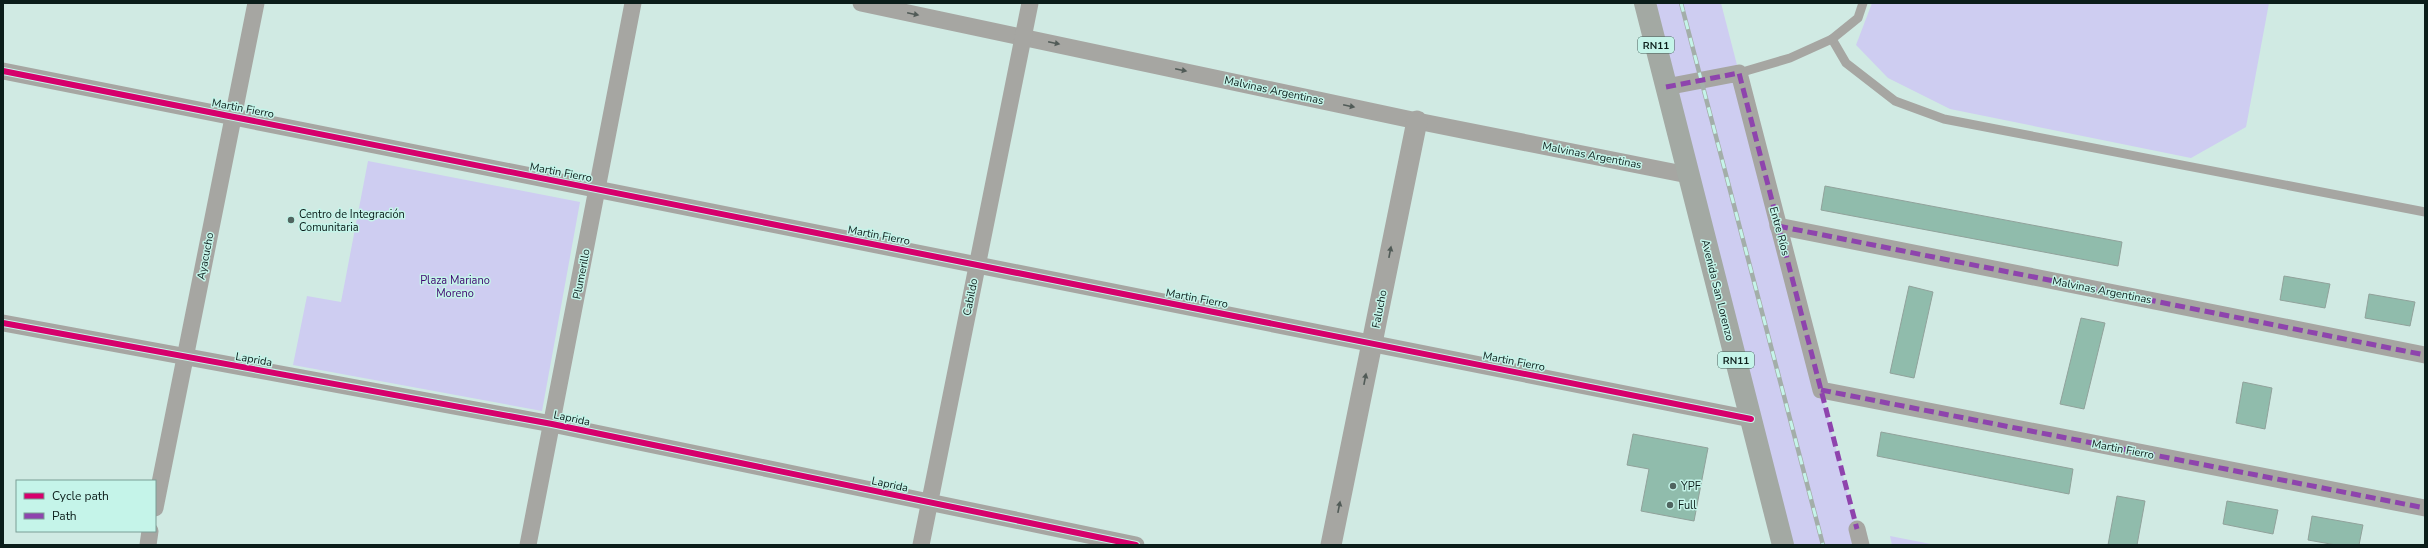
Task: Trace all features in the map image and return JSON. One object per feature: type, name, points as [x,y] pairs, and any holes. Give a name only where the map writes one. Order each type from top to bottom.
[{"type":"main road","name":"RN11","points":[[1645,3],[1688,174]]},
{"type":"main road","name":"Avenida San Lorenzo","points":[[1688,174],[1783,545]]},
{"type":"street","name":"Ayacucho","points":[[156,503],[256,3]]},
{"type":"street","name":"Plumerillo","points":[[528,545],[633,3]]},
{"type":"street","name":"Malvinas Argentinas","points":[[861,3],[1417,121],[1688,174]]},
{"type":"street","name":"Cabildo","points":[[921,545],[1030,3]]},
{"type":"street","name":"Martin Fierro","points":[[3,71],[1751,419]]},
{"type":"street","points":[[1666,87],[1738,72]]},
{"type":"street","name":"Entre Ríos","points":[[1738,72],[1821,390]]},
{"type":"street","name":"Falucho","points":[[1331,545],[1417,121]]},
{"type":"street","name":"Malvinas Argentinas","points":[[1778,226],[2425,355]]},
{"type":"street","name":"Laprida","points":[[3,323],[552,424],[1136,545]]},
{"type":"street","name":"Martin Fierro","points":[[1821,390],[2425,508]]},
{"type":"street","points":[[148,545],[150,532]]},
{"type":"lane","points":[[1738,72],[1790,58],[1832,38],[1858,18],[1864,3]]},
{"type":"lane","points":[[1832,38],[1846,63],[1895,100],[1944,120],[2425,212]]},
{"type":"green space","points":[[1645,3],[1721,3],[1861,545],[1783,545]]},
{"type":"green space","points":[[1872,3],[2269,3],[2246,127],[2191,158],[1950,109],[1888,78],[1856,45]]},
{"type":"green space","name":"Plaza Mariano Moreno","points":[[368,161],[580,202],[542,411],[293,365],[307,296],[341,302]]},
{"type":"green space","points":[[1890,536],[1936,545],[1892,545]]},
{"type":"building","points":[[1825,186],[2122,242],[2118,266],[1821,210]]},
{"type":"building","points":[[2284,276],[2330,284],[2325,308],[2280,300]]},
{"type":"building","points":[[1909,286],[1933,292],[1914,378],[1890,373]]},
{"type":"building","points":[[2369,294],[2415,302],[2410,326],[2365,318]]},
{"type":"building","points":[[2081,318],[2105,323],[2084,409],[2060,404]]},
{"type":"building","points":[[2243,382],[2272,388],[2265,429],[2236,423]]},
{"type":"building","points":[[1881,432],[2073,469],[2069,494],[1877,456]]},
{"type":"building","points":[[1633,434],[1708,448],[1694,521],[1641,511],[1649,469],[1627,465]]},
{"type":"building","points":[[2117,496],[2145,501],[2137,545],[2108,545]]},
{"type":"building","points":[[2227,501],[2278,510],[2273,534],[2223,524]]},
{"type":"building","points":[[2312,516],[2363,525],[2359,545],[2336,545],[2308,540]]},
{"type":"railway","points":[[1681,3],[1823,545]]},
{"type":"marked path","points":[[1666,87],[1739,73],[1857,529]]},
{"type":"marked path","points":[[1778,226],[2425,355]]},
{"type":"marked path","points":[[1821,390],[2425,508]]},
{"type":"cycle path","points":[[3,71],[1751,419]]},
{"type":"cycle path","points":[[3,323],[552,424],[1136,545]]},
{"type":"place","name":"Centro de Integración Comunitaria","points":[[291,220]]},
{"type":"place","name":"YPF","points":[[1673,486]]},
{"type":"place","name":"Full","points":[[1670,505]]}]
